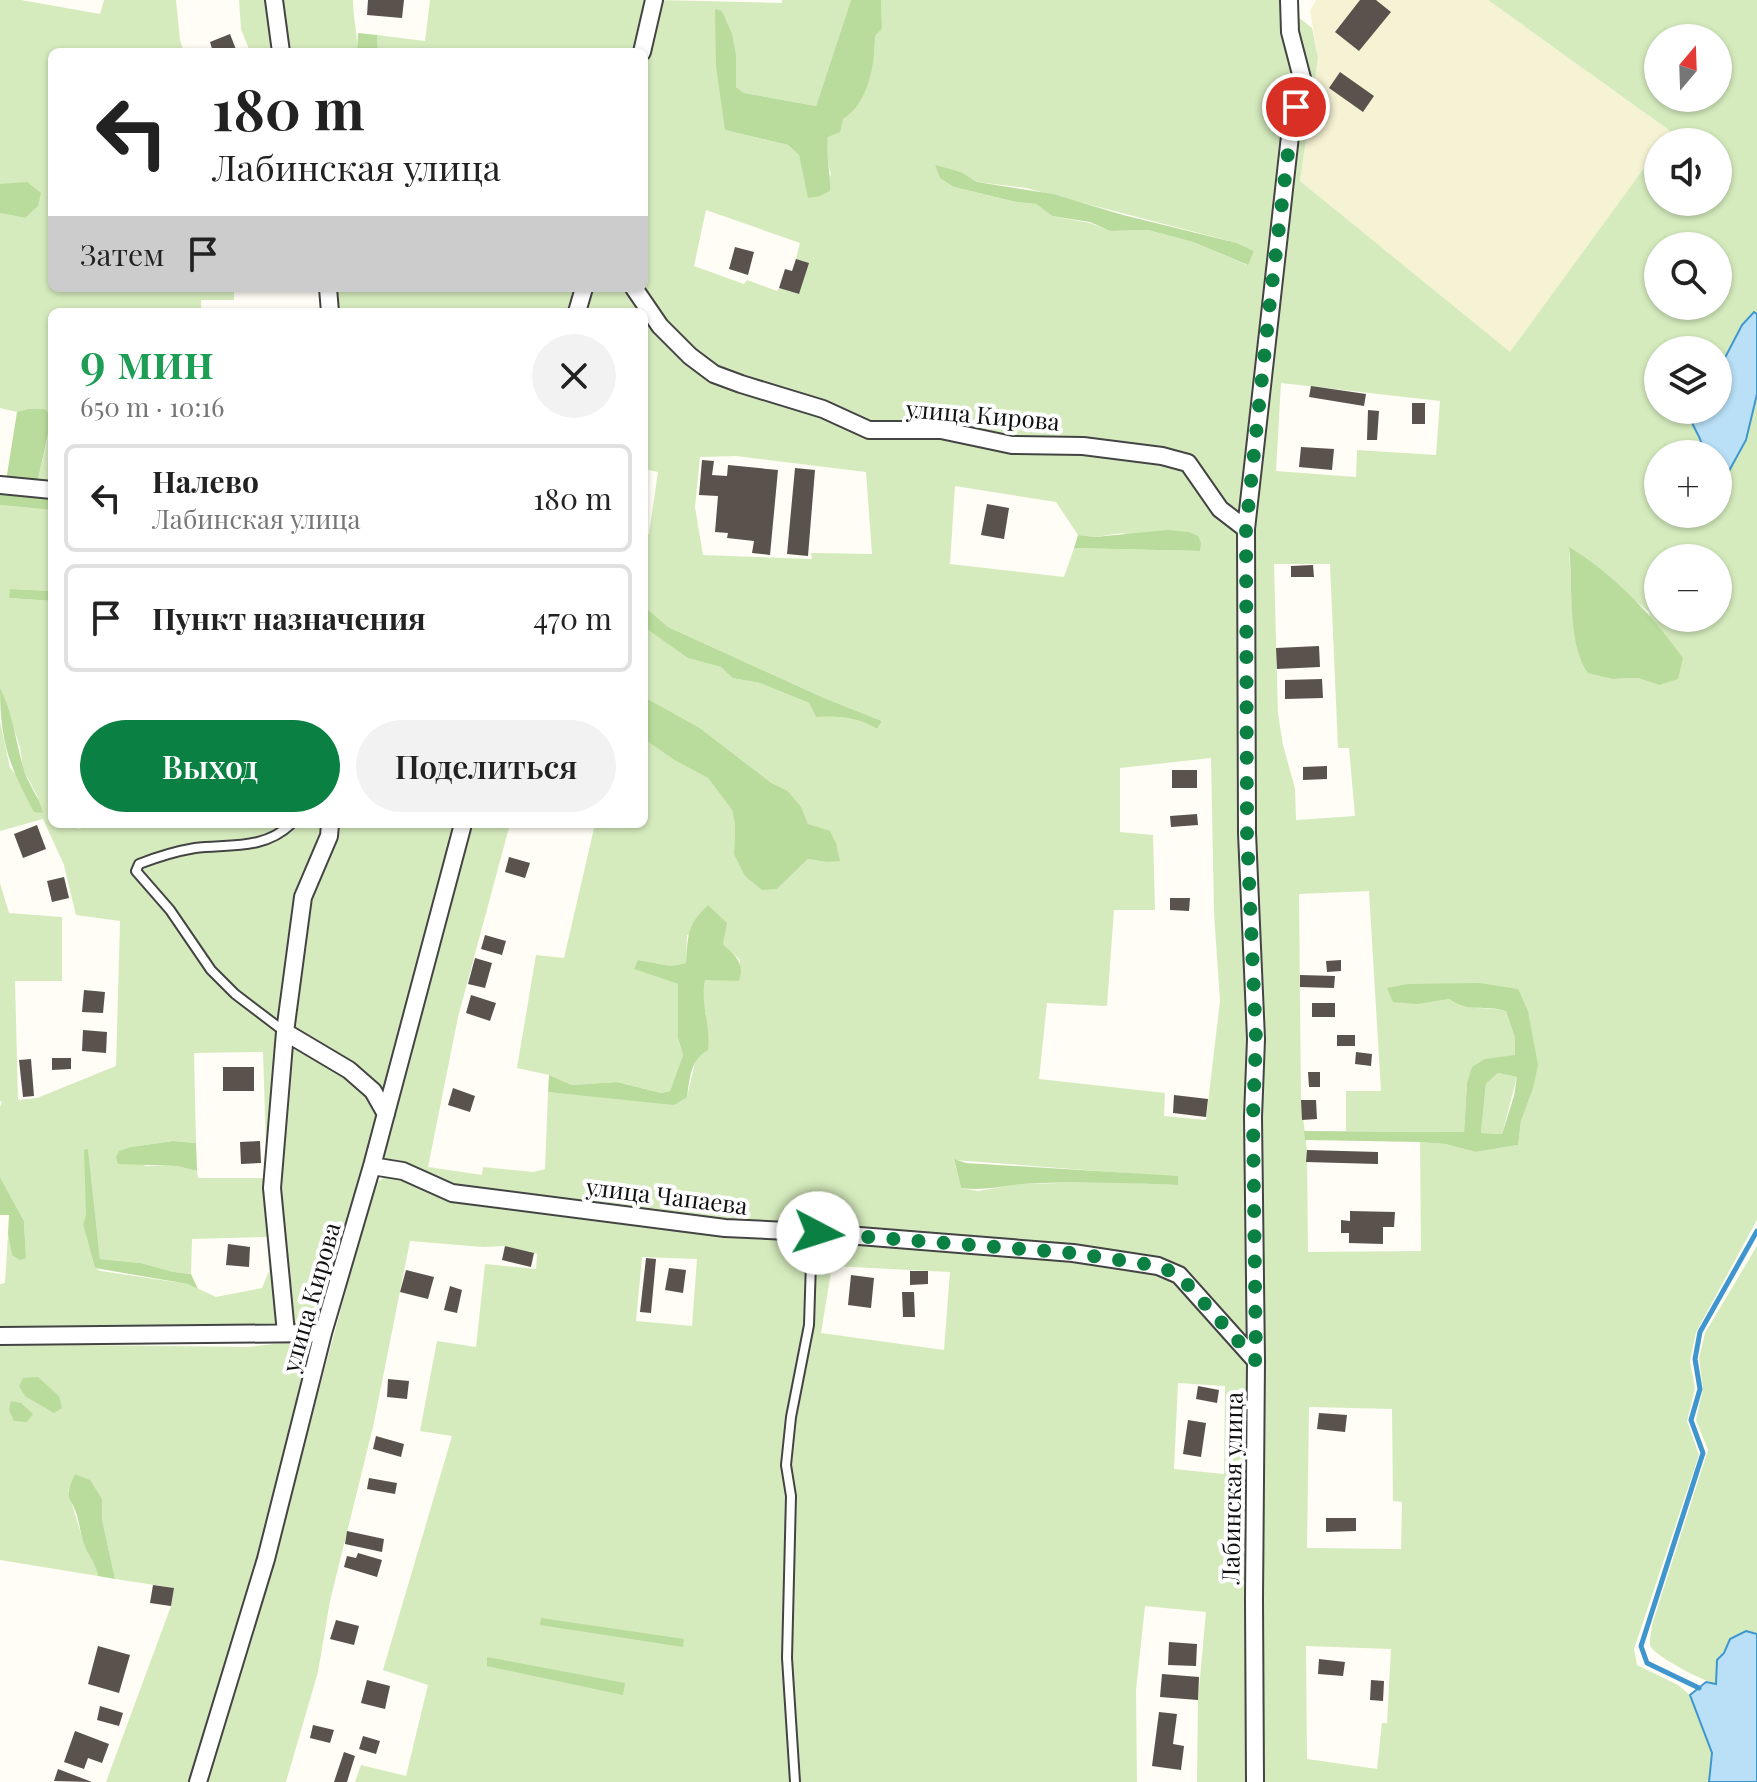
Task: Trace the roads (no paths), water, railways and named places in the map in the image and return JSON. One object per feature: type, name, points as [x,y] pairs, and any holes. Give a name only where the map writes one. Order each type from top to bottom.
[{"type":"street","points":[[274,0],[280,48]]},
{"type":"street","points":[[643,48],[654,0]]},
{"type":"street","name":"Лабинская улица","points":[[1255,1782],[1253,1117],[1256,1039],[1247,833],[1246,529],[1290,136],[1302,78],[1290,32],[1289,0]]},
{"type":"street","name":"улица Кирова","points":[[648,308],[660,326],[690,356],[714,374],[823,409],[869,430],[941,430],[1012,445],[1083,446],[1162,456],[1188,463],[1220,509],[1246,529]]},
{"type":"street","points":[[0,485],[48,490]]},
{"type":"street","name":"улица Кирова","points":[[286,1333],[272,1188],[285,1032],[303,897],[330,828]]},
{"type":"street","name":"улица Кирова","points":[[198,1782],[266,1559],[323,1333],[372,1166],[462,828]]},
{"type":"street","points":[[285,1032],[349,1070],[373,1091],[386,1114]]},
{"type":"street","name":"улица Чапаева","points":[[372,1166],[403,1171],[452,1193],[725,1228],[1073,1253],[1158,1266],[1179,1275],[1256,1361]]},
{"type":"street","points":[[0,1336],[323,1333]]},
{"type":"lane","points":[[285,1032],[235,994],[211,970],[170,910],[136,871],[139,864],[192,848],[252,845],[279,836],[287,828]]},
{"type":"lane","points":[[796,1781],[787,1658],[791,1496],[786,1465],[791,1417],[809,1325],[809,1232]]},
{"type":"water","points":[[1754,312],[1757,314],[1757,394],[1746,440],[1732,466],[1732,440],[1700,440],[1692,424],[1732,424],[1732,344],[1742,325]]},
{"type":"water","points":[[1746,1631],[1757,1634],[1757,1782],[1709,1782],[1712,1753],[1690,1695],[1706,1682],[1716,1684],[1717,1660],[1730,1639]]},
{"type":"waterway","points":[[1699,1688],[1647,1663],[1641,1646],[1703,1453],[1691,1420],[1700,1389],[1695,1359],[1700,1332],[1757,1231]]}]
